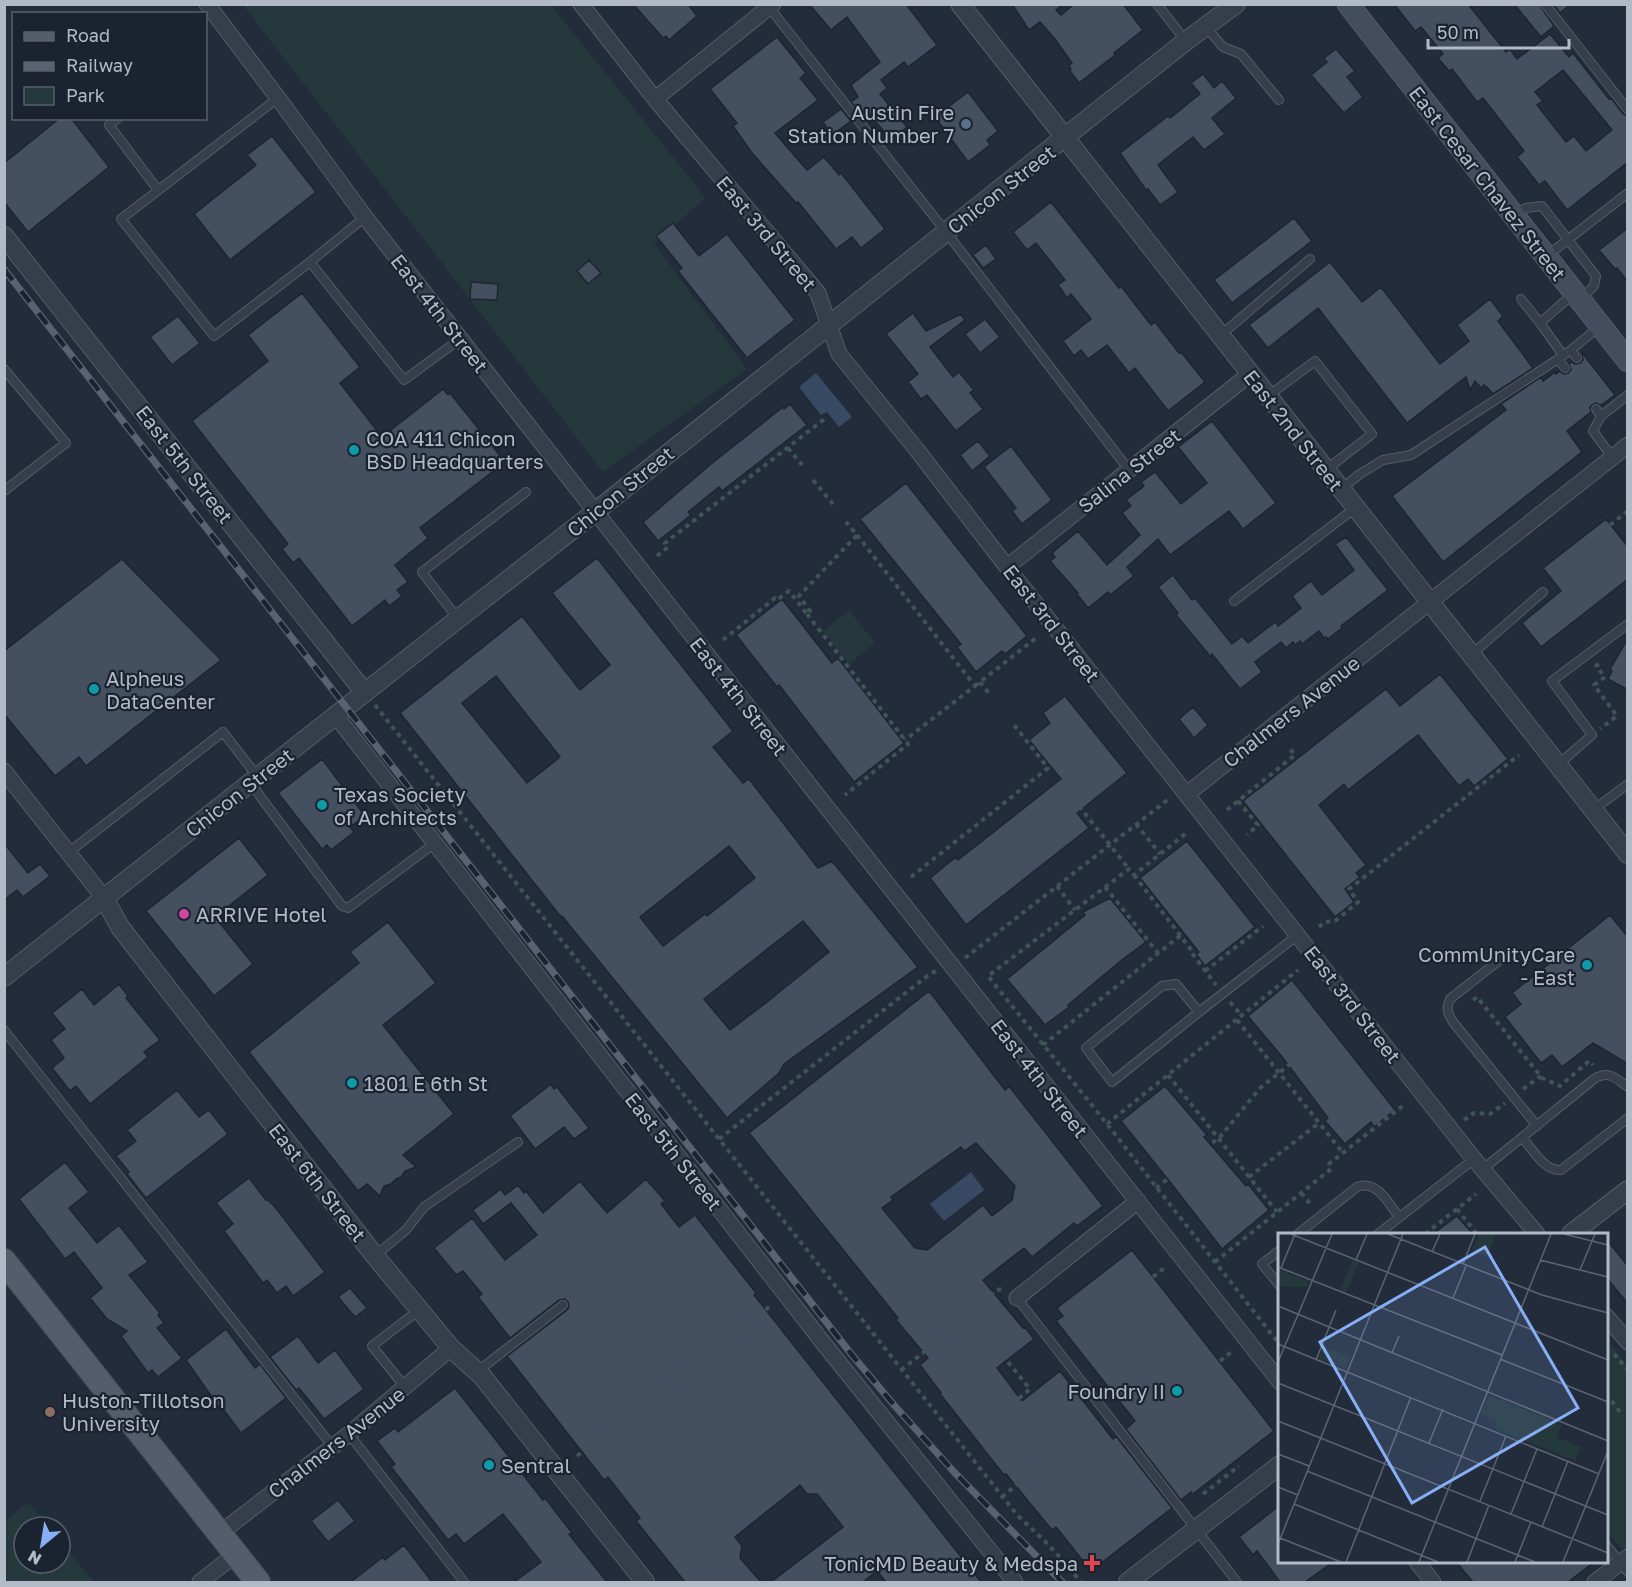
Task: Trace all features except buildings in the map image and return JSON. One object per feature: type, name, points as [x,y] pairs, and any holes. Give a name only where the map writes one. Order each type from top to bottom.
[{"type":"main road","name":"East Cesar Chavez Street","points":[[1348,4],[1577,297],[1625,354]]},
{"type":"main road","points":[[4,1261],[258,1582]]},
{"type":"street","name":"East 4th Street","points":[[207,4],[459,339],[1278,1379]]},
{"type":"street","name":"East 3rd Street","points":[[581,4],[655,99],[818,293],[839,354],[1479,1164],[1536,1233]]},
{"type":"street","name":"East 2nd Street","points":[[960,4],[1628,854]]},
{"type":"street","name":"Chicon Street","points":[[4,977],[1236,4]]},
{"type":"street","points":[[655,99],[770,5]]},
{"type":"street","name":"East 5th Street","points":[[4,236],[365,693]]},
{"type":"street","name":"Salina Street","points":[[1007,567],[1251,375]]},
{"type":"street","name":"Chalmers Avenue","points":[[1187,794],[1628,445]]},
{"type":"street","name":"East 5th Street","points":[[336,716],[824,1344],[1016,1582]]},
{"type":"street","name":"East 6th Street","points":[[4,771],[104,897],[120,927],[375,1256],[451,1348],[477,1371],[645,1582]]},
{"type":"street","points":[[1572,1233],[1628,1190]]},
{"type":"street","points":[[1017,1298],[1138,1202]]},
{"type":"street","points":[[1608,1318],[1628,1342]]},
{"type":"street","name":"Chalmers Avenue","points":[[219,1533],[349,1434],[451,1348]]},
{"type":"street","points":[[1128,1582],[1278,1467]]},
{"type":"street","points":[[200,1582],[236,1554]]},
{"type":"street","points":[[1418,1563],[1433,1582]]},
{"type":"street","points":[[1595,1582],[1625,1564]]},
{"type":"lane","points":[[1157,4],[1186,42]]},
{"type":"lane","points":[[1545,4],[1628,110]]},
{"type":"lane","points":[[770,5],[1129,470]]},
{"type":"lane","points":[[1206,27],[1223,47],[1241,54],[1279,100]]},
{"type":"lane","points":[[278,98],[121,219],[214,336],[365,217]]},
{"type":"lane","points":[[115,120],[109,125],[158,190]]},
{"type":"lane","points":[[1546,257],[1628,193]]},
{"type":"lane","points":[[1513,215],[1526,208],[1542,206],[1596,276],[1594,286],[1540,323]]},
{"type":"lane","points":[[1220,336],[1310,259]]},
{"type":"lane","points":[[310,262],[404,380],[459,339]]},
{"type":"lane","points":[[1521,299],[1540,323],[1561,357],[1565,368]]},
{"type":"lane","points":[[1341,489],[1383,460],[1411,455],[1561,357],[1600,326]]},
{"type":"lane","points":[[1571,350],[1577,358]]},
{"type":"lane","points":[[1268,396],[1315,361],[1372,434],[1326,470]]},
{"type":"lane","points":[[4,369],[66,443],[4,491]]},
{"type":"lane","points":[[1612,457],[1593,431],[1611,403],[1628,395]]},
{"type":"lane","points":[[1596,409],[1601,416]]},
{"type":"lane","points":[[458,619],[422,572],[526,492]]},
{"type":"lane","points":[[1234,601],[1355,508]]},
{"type":"lane","points":[[1471,655],[1543,592]]},
{"type":"lane","points":[[1557,765],[1592,735],[1552,681],[1628,624]]},
{"type":"lane","points":[[69,852],[223,732],[342,906],[348,908],[435,843]]},
{"type":"lane","points":[[1593,811],[1628,784]]},
{"type":"lane","points":[[1199,1012],[1176,984],[1162,986],[1086,1048],[1112,1082],[1298,935]]},
{"type":"lane","points":[[1506,955],[1450,999],[1447,1006],[1450,1018],[1537,1126]]},
{"type":"lane","points":[[4,1030],[332,1446]]},
{"type":"lane","points":[[1379,1233],[1399,1217],[1522,1137],[1601,1075],[1608,1075],[1628,1087]]},
{"type":"lane","points":[[1522,1137],[1545,1165],[1561,1170],[1628,1118]]},
{"type":"lane","points":[[375,1256],[406,1230],[424,1207],[518,1142]]},
{"type":"lane","points":[[1300,1233],[1362,1185],[1369,1185],[1377,1189],[1399,1217]]},
{"type":"lane","points":[[1278,1252],[1262,1264],[1278,1284]]},
{"type":"lane","points":[[1017,1298],[1237,1582]]},
{"type":"lane","points":[[477,1371],[563,1305]]},
{"type":"lane","points":[[405,1388],[372,1346],[419,1310]]},
{"type":"lane","points":[[349,1434],[464,1582]]},
{"type":"lane","points":[[1608,1547],[1625,1564]]},
{"type":"path","points":[[657,556],[668,547],[665,543],[827,417]]},
{"type":"path","points":[[788,448],[802,465]]},
{"type":"path","points":[[813,480],[833,504]]},
{"type":"path","points":[[1610,525],[1628,512]]},
{"type":"path","points":[[846,522],[975,686]]},
{"type":"path","points":[[807,614],[810,611],[799,596],[857,535]]},
{"type":"path","points":[[723,640],[775,598],[777,600],[789,591],[908,744],[845,795]]},
{"type":"path","points":[[905,740],[1036,638]]},
{"type":"path","points":[[1592,735],[1617,716],[1594,686],[1605,677],[1596,666],[1604,660]]},
{"type":"path","points":[[980,682],[992,696]]},
{"type":"path","points":[[365,693],[1002,1497],[1081,1582]]},
{"type":"path","points":[[910,877],[1048,768],[1014,725]]},
{"type":"path","points":[[1227,810],[1295,755],[1289,748]]},
{"type":"path","points":[[1319,927],[1324,922],[1335,921],[1358,902],[1349,889],[1519,755]]},
{"type":"path","points":[[719,1139],[931,973],[952,967],[971,954],[1178,791],[1187,794]]},
{"type":"path","points":[[1238,801],[1258,825],[1246,835]]},
{"type":"path","points":[[1079,806],[1129,869]]},
{"type":"path","points":[[1136,825],[1160,854]]},
{"type":"path","points":[[1179,839],[1185,834]]},
{"type":"path","points":[[1134,875],[1181,935],[1216,985]]},
{"type":"path","points":[[1057,886],[1075,910]]},
{"type":"path","points":[[1106,887],[1158,953]]},
{"type":"path","points":[[1205,971],[1263,926]]},
{"type":"path","points":[[1043,1045],[1181,935]]},
{"type":"path","points":[[1107,1124],[1299,970]]},
{"type":"path","points":[[1450,1018],[1477,997],[1542,1078],[1560,1086],[1589,1061],[1601,1075]]},
{"type":"path","points":[[1230,1001],[1239,1018],[1343,1153]]},
{"type":"path","points":[[1198,1154],[1218,1138],[1260,1088],[1299,1057]]},
{"type":"path","points":[[1168,1075],[1277,1212]]},
{"type":"path","points":[[1215,1262],[1332,1169],[1329,1165],[1405,1104]]},
{"type":"path","points":[[1249,1177],[1319,1123]]},
{"type":"path","points":[[1156,1188],[1174,1174]]},
{"type":"path","points":[[1301,1194],[1312,1206]]},
{"type":"path","points":[[1426,1233],[1476,1194]]},
{"type":"path","points":[[1457,1209],[1476,1233]]},
{"type":"path","points":[[1153,1277],[1164,1268]]},
{"type":"path","points":[[901,1370],[986,1304],[994,1291],[1005,1288],[1017,1298]]},
{"type":"path","points":[[631,1415],[769,1307]]},
{"type":"path","points":[[991,1341],[1030,1389],[1018,1399],[1066,1459],[1053,1469],[1052,1467],[1050,1469],[1044,1462],[1002,1497]]},
{"type":"path","points":[[1220,1361],[1231,1352]]},
{"type":"path","points":[[1608,1397],[1621,1413]]},
{"type":"path","points":[[577,1456],[623,1421]]},
{"type":"path","points":[[1203,1494],[1237,1463],[1243,1470]]},
{"type":"green space","points":[[243,5],[551,5],[706,198],[654,243],[747,369],[603,472]]},
{"type":"green space","points":[[849,610],[875,643],[849,664],[823,631]]},
{"type":"green space","points":[[1608,1341],[1627,1365],[1628,1548],[1621,1548],[1608,1532]]},
{"type":"green space","points":[[28,1502],[39,1515],[12,1515]]},
{"type":"green space","points":[[12,1515],[12,1575],[72,1575],[72,1555],[94,1582],[5,1582],[5,1521]]},
{"type":"water","points":[[816,373],[852,417],[839,427],[827,412],[821,415],[799,387]]},
{"type":"water","points":[[971,1172],[984,1190],[944,1221],[930,1204]]},
{"type":"railway","points":[[4,269],[852,1355],[954,1472],[1062,1582]]},
{"type":"place","name":"Austin Fire Station Number 7","points":[[966,124]]},
{"type":"place","name":"COA 411 Chicon BSD Headquarters","points":[[354,450]]},
{"type":"place","name":"Alpheus DataCenter","points":[[94,689]]},
{"type":"place","name":"Texas Society of Architects","points":[[322,805]]},
{"type":"place","name":"ARRIVE Hotel","points":[[184,914]]},
{"type":"place","name":"CommUnityCare - East","points":[[1587,965]]},
{"type":"place","name":"1801 E 6th St","points":[[352,1083]]},
{"type":"place","name":"Foundry II","points":[[1177,1391]]},
{"type":"place","name":"Huston-Tillotson University","points":[[50,1412]]},
{"type":"place","name":"Sentral","points":[[489,1465]]},
{"type":"place","name":"TonicMD Beauty & Medspa","points":[[1092,1563]]}]
